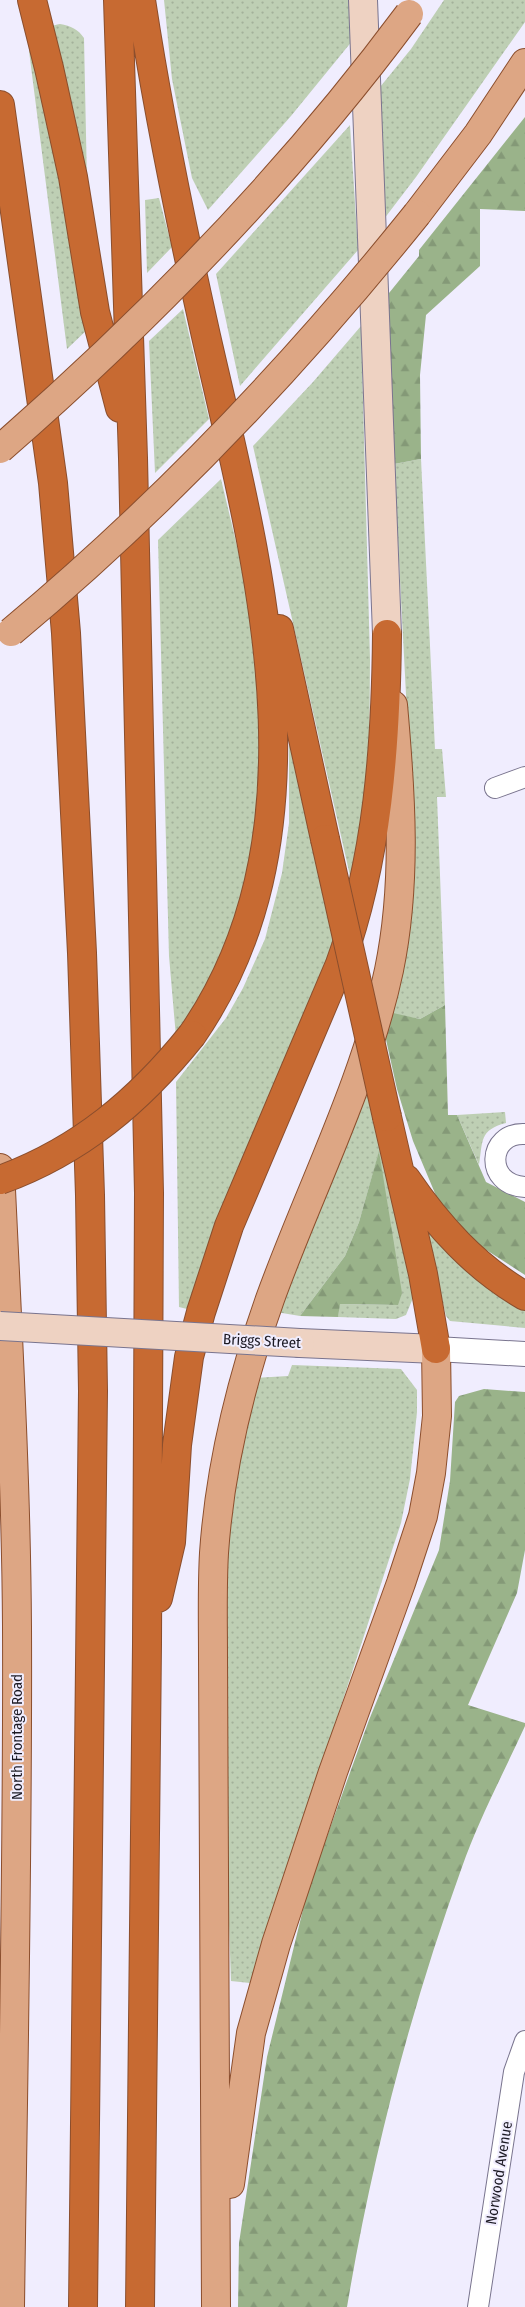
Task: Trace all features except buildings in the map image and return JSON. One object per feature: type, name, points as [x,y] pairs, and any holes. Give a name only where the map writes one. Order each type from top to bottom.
[{"type":"highway","points":[[32,0],[73,177],[96,312],[133,458]]},
{"type":"highway","points":[[118,0],[133,458],[149,1202],[147,1644],[140,2307]]},
{"type":"highway","points":[[141,0],[175,194],[252,537],[280,633],[398,1167],[424,1274],[436,1350]]},
{"type":"highway","points":[[0,105],[53,483],[67,643],[84,1007],[90,1195],[93,1391],[83,2307]]},
{"type":"highway","points":[[0,1180],[20,1173],[64,1151],[98,1129],[151,1083],[192,1035],[218,993],[241,943],[258,889],[266,849],[272,784],[270,692],[265,633],[252,537]]},
{"type":"highway","points":[[147,1644],[172,1542],[177,1446],[189,1357],[201,1312],[229,1226],[340,964],[363,890],[372,845],[380,771],[385,703],[387,634]]},
{"type":"highway","points":[[398,1167],[433,1217],[460,1246],[495,1277],[525,1296]]},
{"type":"main road","points":[[217,2307],[213,1576],[219,1500],[227,1450],[252,1354],[288,1253],[363,1062],[382,1002],[398,905],[401,826],[387,634],[363,0]]},
{"type":"main road","points":[[0,450],[178,280],[254,200],[350,90],[414,7]]},
{"type":"main road","points":[[4,637],[121,536],[227,432],[291,363],[418,214],[478,134],[525,63]]},
{"type":"main road","points":[[0,429],[88,368]]},
{"type":"main road","name":"North Frontage Road","points":[[0,1168],[13,1459],[16,1589],[17,1787],[10,2307]]},
{"type":"main road","name":"Briggs Street","points":[[0,1326],[436,1350]]},
{"type":"main road","points":[[217,2307],[236,2137],[251,2033],[276,1944],[304,1856],[421,1524],[431,1473],[438,1416],[436,1350]]},
{"type":"main road","points":[[0,1658],[8,1635],[16,1589]]},
{"type":"main road","points":[[0,1979],[14,2040]]},
{"type":"street","points":[[494,788],[525,777]]},
{"type":"street","points":[[525,1134],[514,1135],[506,1139],[500,1145],[495,1161],[497,1170],[508,1183],[525,1187]]},
{"type":"street","name":"Briggs Street","points":[[436,1350],[525,1354]]},
{"type":"street","name":"Norwood Avenue","points":[[478,2307],[514,2072],[525,2041]]},
{"type":"green space","points":[[164,0],[351,0],[353,40],[291,116],[208,210],[192,178],[172,79]]},
{"type":"green space","points":[[444,0],[525,0],[525,22],[416,177],[384,219],[376,92],[411,49]]},
{"type":"green space","points":[[60,24],[74,28],[84,38],[90,327],[67,349],[29,51],[33,40],[40,32]]},
{"type":"green space","points":[[525,117],[525,211],[480,209],[480,266],[426,315],[420,375],[421,459],[394,464],[385,298],[419,256],[419,250]]},
{"type":"green space","points":[[350,125],[358,250],[240,386],[216,274]]},
{"type":"green space","points":[[159,198],[172,247],[147,273],[145,200]]},
{"type":"green space","points":[[183,309],[209,419],[155,473],[149,341]]},
{"type":"green space","points":[[361,326],[370,659],[369,790],[353,889],[253,446],[313,382]]},
{"type":"green space","points":[[421,459],[435,749],[442,749],[446,797],[437,797],[445,1005],[420,1019],[393,1014],[383,1026],[409,752],[394,464]]},
{"type":"green space","points":[[221,479],[241,563],[253,638],[257,673],[260,746],[259,802],[255,840],[231,944],[176,1037],[169,956],[158,540]]},
{"type":"green space","points":[[289,736],[339,949],[191,1310],[179,1307],[176,1082],[226,1018],[243,988],[265,939],[282,873],[289,823]]},
{"type":"green space","points":[[445,1005],[448,1115],[457,1115],[486,1182],[525,1202],[525,1275],[474,1242],[437,1198],[413,1141],[397,1089],[383,1026],[393,1013],[420,1019]]},
{"type":"green space","points":[[368,1082],[415,1293],[406,1315],[396,1319],[338,1317],[339,1304],[398,1305],[379,1152],[359,1222],[345,1256],[300,1316],[276,1312]]},
{"type":"green space","points":[[505,1112],[506,1123],[491,1129],[484,1138],[479,1165],[457,1115]]},
{"type":"green space","points":[[379,1151],[402,1293],[398,1305],[340,1304],[338,1317],[300,1316],[345,1256],[359,1222]]},
{"type":"green space","points":[[424,1220],[525,1306],[525,1328],[450,1321],[446,1316]]},
{"type":"green space","points":[[292,1365],[401,1369],[417,1390],[417,1412],[410,1479],[401,1523],[250,1983],[231,1981],[223,1690],[226,1574],[230,1516],[237,1464],[254,1378],[288,1376]]},
{"type":"green space","points":[[484,1389],[525,1392],[525,1550],[517,1593],[468,1705],[525,1723],[525,1726],[469,1849],[443,1921],[409,2030],[368,2196],[347,2307],[238,2307],[239,2243],[267,2057],[308,1889],[369,1720],[439,1550],[450,1481],[455,1402],[459,1396]]}]
